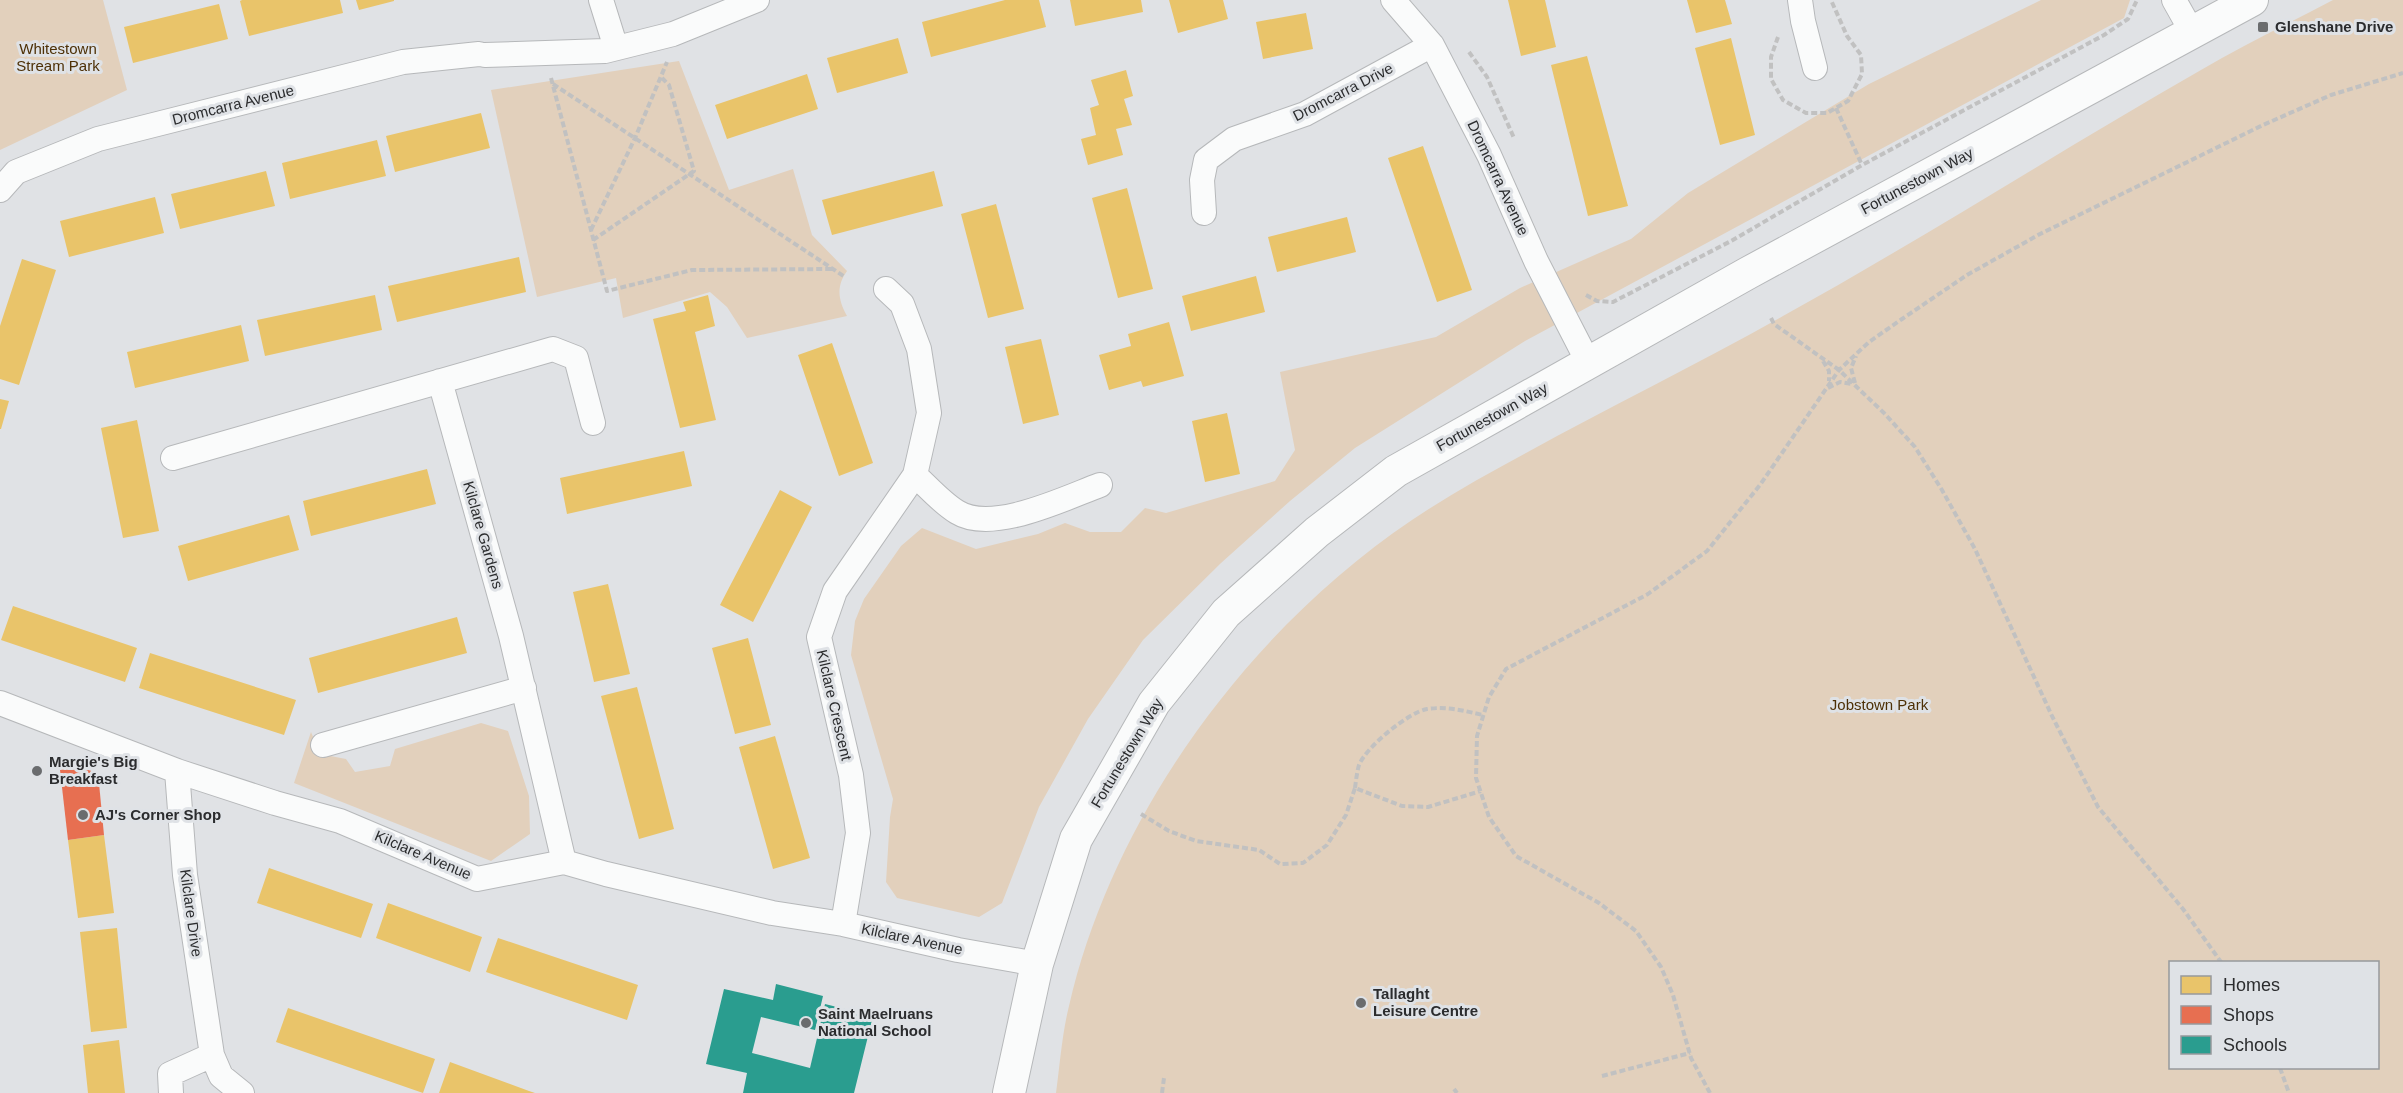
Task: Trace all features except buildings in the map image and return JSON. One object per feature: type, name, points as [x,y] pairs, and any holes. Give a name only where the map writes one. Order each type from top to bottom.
[{"type":"street","points":[[601,0],[616,48]]},
{"type":"street","name":"Dromcarra Avenue","points":[[0,190],[16,172],[98,139],[403,62],[482,55],[605,51],[673,34],[757,0]]},
{"type":"street","name":"Dromcarra Avenue","points":[[1394,0],[1432,45],[1489,155],[1536,261],[1589,364]]},
{"type":"street","points":[[1800,0],[1815,68]]},
{"type":"street","points":[[2174,0],[2192,32]]},
{"type":"street","name":"Fortunestown Way","points":[[1010,1093],[1036,964],[1076,839],[1154,703],[1226,613],[1317,532],[1396,471],[1748,273],[2252,0]]},
{"type":"street","name":"Dromcarra Drive","points":[[1204,213],[1202,180],[1206,160],[1234,139],[1305,114],[1432,45]]},
{"type":"street","name":"Kilclare Crescent","points":[[843,924],[858,833],[851,775],[819,637],[835,591],[915,476],[929,413],[919,349],[902,304],[886,289]]},
{"type":"street","points":[[173,458],[553,349],[576,358],[593,423]]},
{"type":"street","name":"Kilclare Gardens","points":[[440,381],[524,688],[564,862]]},
{"type":"street","points":[[915,476],[958,513],[988,520],[1022,514],[1100,485]]},
{"type":"street","points":[[323,745],[524,688]]},
{"type":"street","name":"Kilclare Avenue","points":[[0,703],[177,771],[275,803],[340,821],[477,879],[564,862],[772,913],[843,924],[958,950],[1036,964]]},
{"type":"street","name":"Kilclare Drive","points":[[177,771],[185,875],[212,1055],[221,1076],[242,1093]]},
{"type":"street","points":[[171,1093],[171,1074],[212,1055]]},
{"type":"path","points":[[1583,290],[1588,297],[1597,301],[1613,302],[1731,241],[1862,165],[2104,35],[2128,19],[2137,0]]},
{"type":"path","points":[[1467,50],[1486,77],[1515,142]]},
{"type":"path","points":[[591,231],[635,138],[668,60]]},
{"type":"path","points":[[1710,1093],[1690,1053],[1665,976],[1636,931],[1599,903],[1516,856],[1489,818],[1476,778],[1477,736],[1489,697],[1506,669],[1648,594],[1707,551],[1760,485],[1839,370],[1860,350],[1967,275],[2040,234],[2263,125],[2331,95],[2403,73]]},
{"type":"path","points":[[550,74],[607,291],[692,270],[833,269]]},
{"type":"path","points":[[593,240],[694,171],[669,85],[662,78]]},
{"type":"path","points":[[552,83],[845,277]]},
{"type":"path","points":[[1836,108],[1862,165]]},
{"type":"path","points":[[1771,318],[1774,324],[1839,370],[1884,413],[1914,447],[1942,490],[1975,549],[2052,716],[2098,807],[2183,909],[2220,961]]},
{"type":"path","points":[[1858,388],[1853,381],[1851,368],[1860,350]]},
{"type":"path","points":[[1819,356],[1834,364],[1848,362]]},
{"type":"path","points":[[1819,356],[1830,373],[1825,390]]},
{"type":"path","points":[[1825,390],[1834,384],[1845,382],[1858,388]]},
{"type":"path","points":[[1141,814],[1169,831],[1196,841],[1258,850],[1280,864],[1303,863],[1327,845],[1346,815],[1360,763],[1380,739],[1403,720],[1425,709],[1451,708],[1483,715]]},
{"type":"path","points":[[1355,788],[1402,806],[1428,807],[1481,791]]},
{"type":"path","points":[[1602,1076],[1690,1053]]},
{"type":"path","points":[[2280,1069],[2289,1093]]},
{"type":"path","points":[[1162,1093],[1164,1078]]},
{"type":"green space","name":"Whitestown Stream Park","points":[[0,0],[103,0],[127,90],[0,150]]},
{"type":"green space","points":[[2041,0],[2130,0],[2124,18],[1525,341],[1355,448],[1290,501],[1221,563],[1143,640],[1088,719],[1039,807],[1002,903],[979,917],[897,898],[886,882],[893,799],[851,655],[855,621],[864,599],[901,546],[922,528],[976,549],[1038,534],[1065,523],[1090,532],[1121,532],[1145,508],[1166,513],[1275,481],[1295,450],[1280,372],[1436,337],[1520,288],[1631,239],[1688,193],[1869,84]]},
{"type":"green space","name":"Jobstown Park","points":[[2333,0],[2403,0],[2403,1093],[1056,1093],[1069,1006],[1090,934],[1118,864],[1154,797],[1196,732],[1244,671],[1296,615],[1353,564],[1412,520],[1468,485],[1783,316],[2250,43]]},
{"type":"green space","points":[[679,61],[729,190],[793,169],[812,235],[847,271],[841,282],[840,293],[847,316],[747,338],[727,307],[710,292],[623,318],[616,278],[537,297],[491,90]]},
{"type":"green space","points":[[481,723],[508,731],[529,796],[530,834],[491,861],[294,783],[311,732],[320,754],[346,759],[355,772],[390,766],[395,749]]},
{"type":"place","name":"Glenshane Drive","points":[[2263,27]]},
{"type":"place","name":"Margie's Big Breakfast","points":[[37,771]]},
{"type":"place","name":"AJ's Corner Shop","points":[[83,815]]},
{"type":"place","name":"Tallaght Leisure Centre","points":[[1361,1003]]},
{"type":"place","name":"Saint Maelruans National School","points":[[806,1023]]}]
